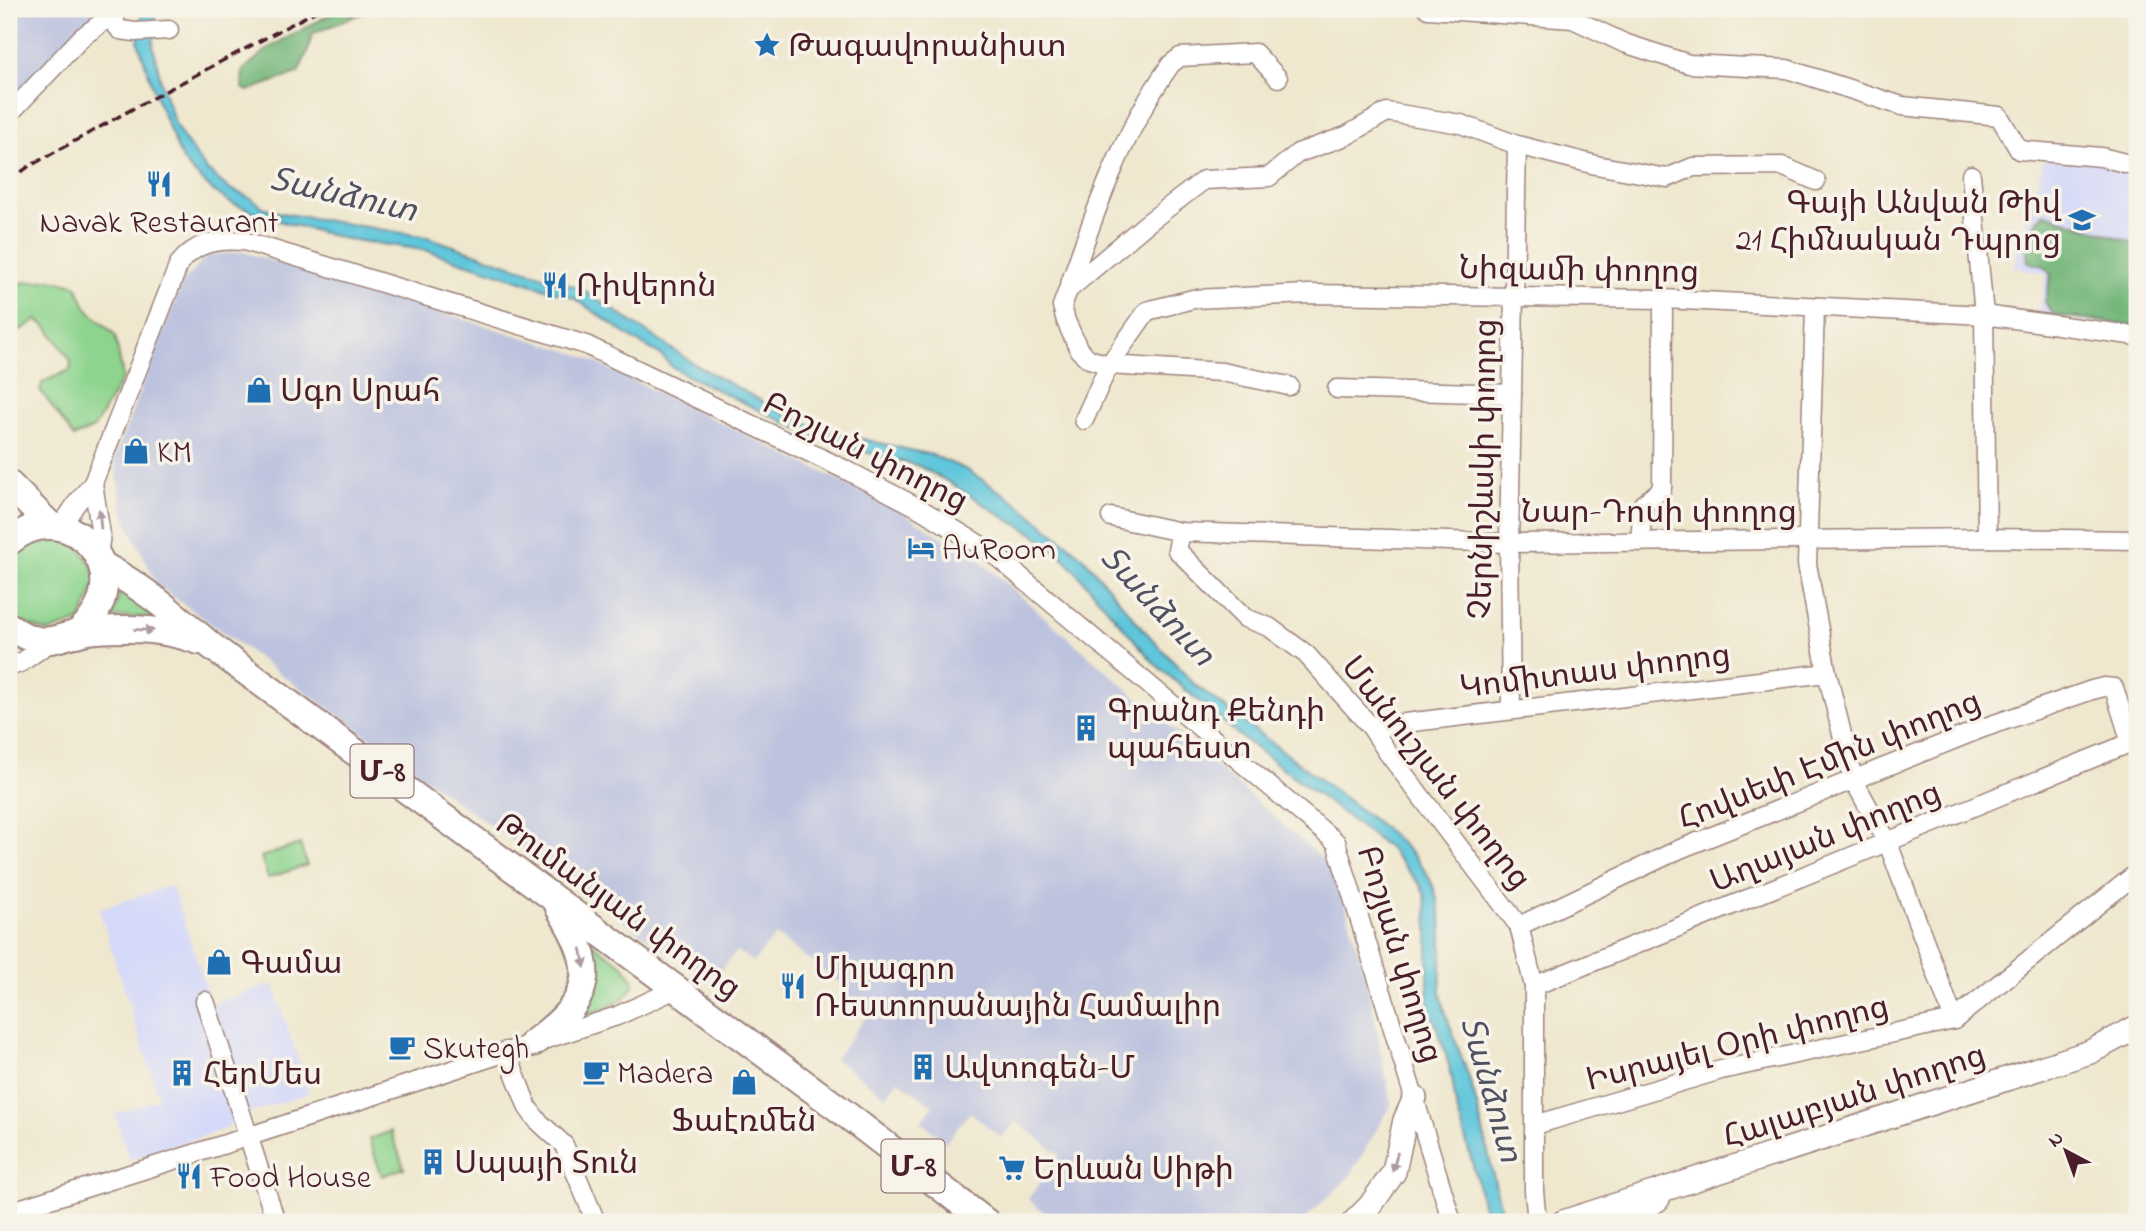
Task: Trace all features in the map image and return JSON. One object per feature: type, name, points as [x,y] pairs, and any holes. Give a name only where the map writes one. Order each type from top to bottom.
[{"type":"highway","points":[[9,484],[56,527],[81,537],[100,560],[105,586],[100,607],[88,624],[64,637],[29,638],[9,626]]},
{"type":"highway","points":[[9,542],[23,532],[56,527]]},
{"type":"highway","name":"Մ-8","points":[[100,560],[157,599],[210,645]]},
{"type":"highway","name":"Մ-8","points":[[64,637],[93,630],[147,629],[173,632],[210,645]]},
{"type":"highway","name":"Թումանյան փողոց","points":[[210,645],[839,1109],[986,1222]]},
{"type":"highway","points":[[533,1043],[554,1027],[572,1008],[583,986],[585,973],[580,946],[552,898]]},
{"type":"main road","name":"Հալաբյան փողոց","points":[[1563,1222],[2090,1052],[2137,1027]]},
{"type":"main road","points":[[1354,1222],[1370,1206],[1394,1171],[1405,1120],[1415,1098]]},
{"type":"main road","points":[[1625,1222],[1648,1208],[1670,1188]]},
{"type":"street","points":[[1428,9],[1573,19],[1624,43],[1689,64],[1787,69],[1902,106],[1998,116],[2019,150],[2101,157],[2137,166]]},
{"type":"street","points":[[116,11],[114,23],[120,30],[169,30]]},
{"type":"street","points":[[9,114],[82,37],[116,11]]},
{"type":"street","points":[[1278,78],[1255,53],[1180,57],[1171,64],[1127,140],[1086,237],[1062,306],[1072,338],[1079,350],[1089,359],[1109,365],[1222,372],[1289,386]]},
{"type":"street","points":[[1068,290],[1145,225],[1204,180],[1269,177],[1298,153],[1346,136],[1387,113],[1461,124],[1517,145],[1596,165],[1667,178],[1693,167],[1782,166],[1816,181]]},
{"type":"street","name":"Չերնիշևսկի փողոց","points":[[1511,710],[1509,543],[1517,145]]},
{"type":"street","points":[[1971,175],[1984,315],[1987,538]]},
{"type":"street","name":"Բոշյան փողոց","points":[[56,527],[93,483],[175,270],[186,254],[213,241],[244,241],[586,345],[850,472],[917,507],[990,551],[1335,842],[1452,1222]]},
{"type":"street","name":"Նիզամի փողոց","points":[[1084,420],[1109,365],[1147,311],[1193,299],[1310,294],[1663,299],[1984,315],[2137,336]]},
{"type":"street","points":[[1640,541],[1643,504],[1662,489],[1663,299]]},
{"type":"street","points":[[1815,307],[1807,564],[1827,673],[1853,779],[1888,843],[1954,1020],[2137,873]]},
{"type":"street","points":[[1337,389],[1512,394]]},
{"type":"street","points":[[93,483],[99,506],[100,560]]},
{"type":"street","points":[[1111,517],[1181,532]]},
{"type":"street","name":"Նար-Դոսի փողոց","points":[[1181,532],[1509,543],[1987,538],[2137,540]]},
{"type":"street","name":"Մանուշյան փողոց","points":[[1181,532],[1177,550],[1245,618],[1269,627],[1306,654],[1371,727],[1388,754],[1519,926],[1534,986],[1534,1192],[1537,1222]]},
{"type":"street","points":[[9,667],[64,637]]},
{"type":"street","name":"Կոմիտաս փողոց","points":[[1371,727],[1827,673]]},
{"type":"street","name":"Հովսեփ Էմին փողոց","points":[[1519,926],[1680,849],[1996,724],[2104,687],[2114,688],[2134,742]]},
{"type":"street","name":"Աղայան փողոց","points":[[1534,986],[2134,742]]},
{"type":"street","points":[[9,1212],[617,1016],[676,989]]},
{"type":"street","points":[[205,1001],[276,1222]]},
{"type":"street","name":"Իսրայել Օրի փողոց","points":[[1535,1125],[1721,1070],[1954,1020]]},
{"type":"street","points":[[506,1051],[528,1108],[564,1145],[596,1222]]},
{"type":"shaded area","points":[[9,9],[102,11],[46,68],[9,121]]},
{"type":"shaded area","name":"Գայի Անվան Թիվ 21 Հիմնական Դպրոց","points":[[2044,159],[2101,164],[2137,173],[2137,328],[2054,317],[2039,312],[2047,274],[2013,267]]},
{"type":"shaded area","points":[[243,252],[581,355],[890,505],[979,560],[1336,871],[1370,994],[1391,1105],[1350,1176],[1302,1222],[1056,1222],[1028,1199],[1060,1155],[1016,1121],[1001,1138],[970,1112],[946,1142],[921,1122],[933,1106],[898,1080],[886,1096],[835,1059],[869,1013],[847,997],[845,987],[776,935],[753,962],[737,951],[717,974],[687,966],[690,957],[676,947],[669,954],[157,585],[124,515],[114,459],[182,283],[208,255]]},
{"type":"shaded area","points":[[172,885],[211,1004],[273,984],[309,1093],[234,1118],[228,1128],[129,1160],[115,1114],[159,1099],[99,909]]},
{"type":"green space","points":[[340,9],[372,9],[312,34],[298,73],[248,91],[242,88],[243,70],[270,47]]},
{"type":"green space","points":[[2043,213],[2137,244],[2137,326],[2054,315],[2045,302],[2051,275],[2044,266],[2028,262],[2030,236]]},
{"type":"green space","points":[[50,280],[76,285],[87,309],[115,335],[123,377],[94,428],[74,437],[40,390],[43,382],[70,370],[71,361],[47,327],[37,320],[9,337],[9,284]]},
{"type":"green space","points":[[27,538],[73,539],[99,576],[80,621],[48,632],[17,621],[9,611],[9,555]]},
{"type":"green space","points":[[120,584],[157,617],[111,617],[118,601]]},
{"type":"green space","points":[[300,844],[307,865],[268,878],[261,857]]},
{"type":"green space","points":[[577,932],[624,966],[634,981],[631,990],[616,1003],[566,1020]]},
{"type":"green space","points":[[391,1131],[404,1168],[382,1176],[369,1139]]},
{"type":"water","points":[[143,9],[156,9],[153,46],[162,86],[176,126],[205,168],[228,188],[251,198],[263,207],[281,213],[427,237],[582,289],[696,365],[776,409],[819,429],[932,455],[967,470],[1013,500],[1083,557],[1143,629],[1194,684],[1383,827],[1422,867],[1436,895],[1440,911],[1443,1003],[1475,1098],[1504,1222],[1486,1222],[1456,1105],[1451,1072],[1428,1007],[1428,925],[1425,896],[1421,886],[1390,849],[1241,737],[1154,663],[1064,558],[1038,536],[919,466],[837,445],[688,376],[671,366],[660,354],[636,341],[574,298],[425,250],[346,239],[268,218],[230,202],[212,190],[181,157],[158,102],[138,42]]},
{"type":"railway","points":[[9,181],[28,167],[145,102],[320,9]]},
{"type":"place","name":"Թագավորանիստ","points":[[767,45]]},
{"type":"place","name":"Navak Restaurant","points":[[159,184]]},
{"type":"place","name":"Գայի Անվան Թիվ 21 Հիմնական Դպրոց","points":[[2082,220]]},
{"type":"place","name":"Ռիվերոն","points":[[555,285]]},
{"type":"place","name":"Սգո Սրահ","points":[[259,390]]},
{"type":"place","name":"KM","points":[[136,451]]},
{"type":"place","name":"AuRoom","points":[[921,548]]},
{"type":"place","name":"Գրանդ Քենդի պահեստ","points":[[1086,728]]},
{"type":"place","name":"Գամա","points":[[219,962]]},
{"type":"place","name":"Միլագրո Ռեստորանային Համալիր","points":[[793,986]]},
{"type":"place","name":"Skutegh","points":[[402,1047]]},
{"type":"place","name":"Ավտոգեն-Մ","points":[[923,1067]]},
{"type":"place","name":"Madera","points":[[596,1072]]},
{"type":"place","name":"ՀերՄես","points":[[182,1073]]},
{"type":"place","name":"Ֆաէռմեն","points":[[744,1082]]},
{"type":"place","name":"Սպայի Տուն","points":[[433,1162]]},
{"type":"place","name":"Երևան Սիթի","points":[[1012,1168]]},
{"type":"place","name":"Food House","points":[[189,1176]]},
{"type":"water label","name":"Տանձուտ","points":[[344,193]]},
{"type":"water label","name":"Տանձուտ","points":[[1159,605]]},
{"type":"water label","name":"Տանձուտ","points":[[1493,1089]]}]
